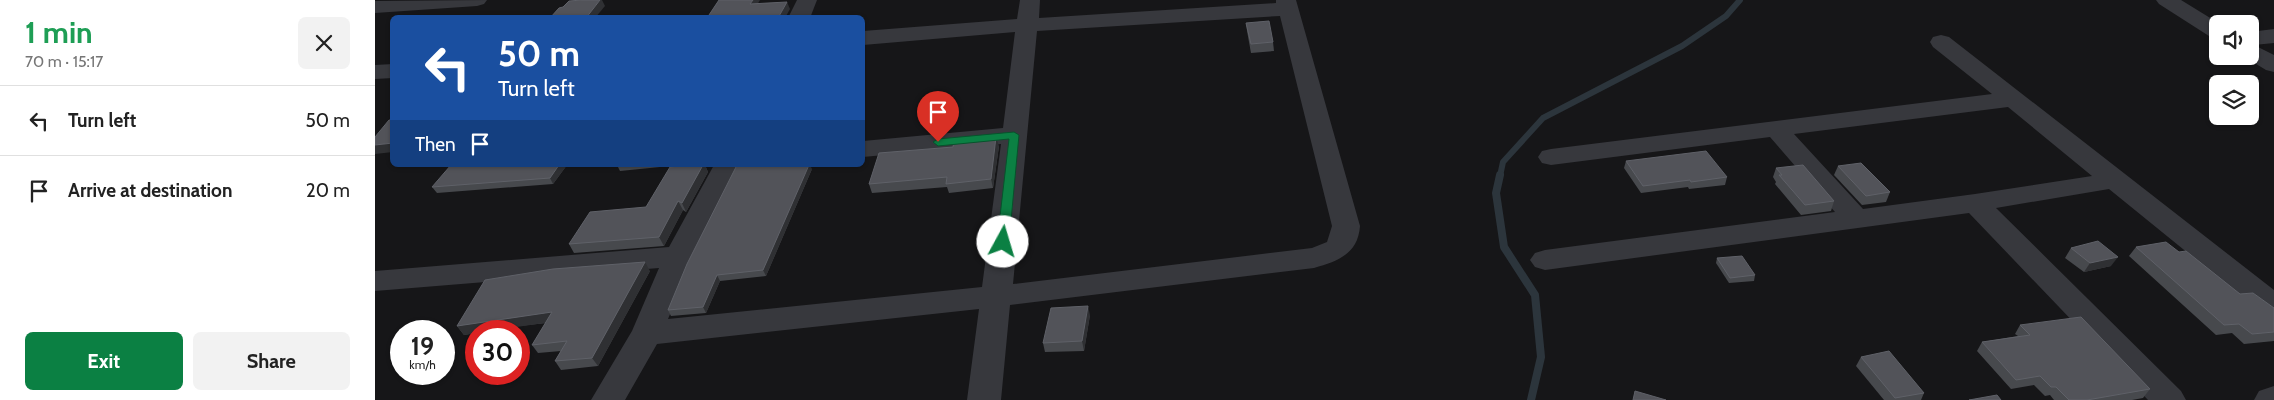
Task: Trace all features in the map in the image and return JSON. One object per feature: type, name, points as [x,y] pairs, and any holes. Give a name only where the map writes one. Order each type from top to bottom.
[{"type":"street","points":[[375,7],[477,0]]},
{"type":"street","points":[[800,15],[807,0]]},
{"type":"street","points":[[2166,0],[2209,26]]},
{"type":"street","points":[[647,333],[998,296],[1314,258],[1332,252],[1341,245],[1346,236],[1346,226],[1288,4],[1028,12],[865,38]]},
{"type":"street","points":[[984,400],[998,296],[1028,12]]},
{"type":"street","points":[[2259,38],[2274,36]]},
{"type":"street","points":[[1941,42],[2274,306]]},
{"type":"street","points":[[2259,56],[2274,65]]},
{"type":"street","points":[[375,72],[390,71]]},
{"type":"street","points":[[1551,157],[2014,100]]},
{"type":"street","points":[[1776,129],[1856,219]]},
{"type":"street","points":[[865,149],[1014,135]]},
{"type":"street","points":[[607,400],[647,333],[679,256],[726,167]]},
{"type":"street","points":[[1545,260],[1975,203],[2116,180]]},
{"type":"street","points":[[1975,203],[2169,400]]},
{"type":"street","points":[[375,281],[679,256]]},
{"type":"building","points":[[600,0],[588,15],[553,15],[569,1]]},
{"type":"building","points":[[719,0],[753,0],[750,4],[787,2],[780,15],[709,15]]},
{"type":"building","points":[[1269,21],[1273,42],[1251,44],[1246,23]]},
{"type":"building","points":[[390,120],[390,143],[375,145],[375,137]]},
{"type":"building","points":[[996,137],[991,179],[946,184],[947,177],[869,184],[879,153],[953,147],[954,141]]},
{"type":"building","points":[[1706,151],[1727,177],[1643,186],[1626,161]]},
{"type":"building","points":[[1861,163],[1890,192],[1866,196],[1838,166]]},
{"type":"building","points":[[1803,165],[1834,201],[1805,205],[1779,175],[1782,175],[1776,168]]},
{"type":"building","points":[[449,167],[558,167],[550,178],[432,187]]},
{"type":"building","points":[[670,167],[702,167],[682,203],[678,201],[659,237],[569,244],[590,212],[646,207]]},
{"type":"building","points":[[736,167],[808,167],[763,270],[717,275],[703,307],[668,310],[687,264]]},
{"type":"building","points":[[2098,241],[2118,257],[2090,263],[2071,248]]},
{"type":"building","points":[[2166,242],[2179,252],[2186,251],[2240,294],[2253,293],[2274,308],[2274,332],[2252,334],[2239,324],[2224,325],[2136,247]]},
{"type":"building","points":[[1742,256],[1755,275],[1730,278],[1717,258]]},
{"type":"building","points":[[645,262],[592,358],[555,361],[567,341],[532,345],[552,312],[498,320],[465,320],[465,325],[457,326],[485,280],[553,269]]},
{"type":"building","points":[[1088,306],[1082,341],[1043,343],[1051,308]]},
{"type":"building","points":[[2081,317],[2150,389],[2087,400],[2069,400],[2056,387],[2051,387],[2040,376],[2016,380],[1982,342],[2030,335],[2020,325]]},
{"type":"building","points":[[1889,351],[1924,393],[1895,398],[1861,357]]},
{"type":"building","points":[[1635,391],[1666,400],[1633,400]]},
{"type":"building","points":[[1997,395],[2001,400],[1969,400]]},
{"type":"waterway","points":[[1500,176],[1503,162],[1543,118],[1682,46],[1726,16],[1740,0]]},
{"type":"waterway","points":[[1500,175],[1496,193],[1504,247],[1535,295],[1541,357],[1531,400]]},
{"type":"route","points":[[938,142],[1014,135],[1003,242]]}]
